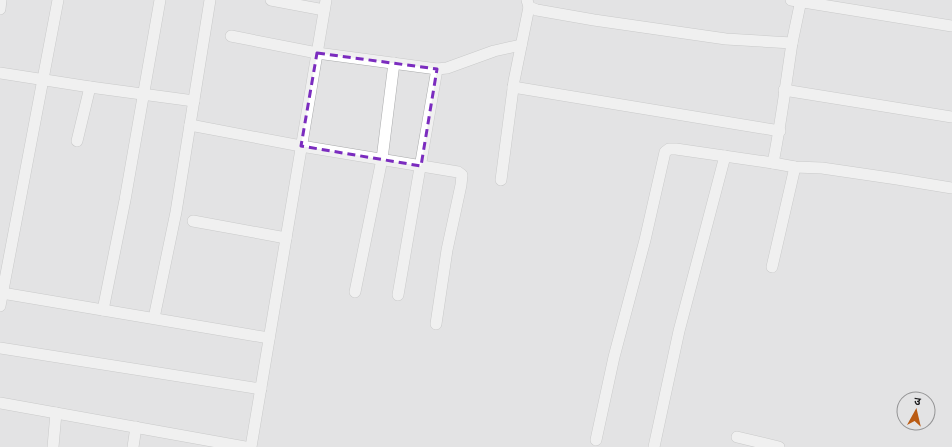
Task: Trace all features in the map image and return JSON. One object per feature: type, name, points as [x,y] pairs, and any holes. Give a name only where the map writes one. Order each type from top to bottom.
[{"type":"street","points":[[0,9],[1,0]]},
{"type":"street","points":[[58,0],[43,80],[5,250],[1,301],[103,310],[269,338]]},
{"type":"street","points":[[103,310],[125,200],[160,0]]},
{"type":"street","points":[[154,318],[176,212],[210,0]]},
{"type":"street","points":[[251,447],[325,5],[271,0]]},
{"type":"street","points":[[773,163],[780,131],[784,90],[798,0],[952,26]]},
{"type":"street","points":[[501,180],[513,87],[528,4],[537,10],[653,29],[726,38],[792,43]]},
{"type":"street","points":[[231,36],[317,53],[437,69],[447,68],[494,50],[521,45]]},
{"type":"street","points":[[355,292],[382,159],[394,63]]},
{"type":"street","points":[[398,295],[437,69]]},
{"type":"street","points":[[0,72],[43,80],[194,101]]},
{"type":"street","points":[[77,141],[90,87]]},
{"type":"street","points":[[513,87],[780,131]]},
{"type":"street","points":[[784,90],[952,118]]},
{"type":"street","points":[[190,125],[301,146],[458,172],[462,175],[447,250],[436,324]]},
{"type":"street","points":[[596,440],[614,357],[644,247],[665,152],[669,149],[795,167],[822,168],[952,188]]},
{"type":"street","points":[[654,447],[678,331],[725,156]]},
{"type":"street","points":[[772,267],[795,167]]},
{"type":"street","points":[[193,221],[286,238]]},
{"type":"street","points":[[0,348],[261,389]]},
{"type":"street","points":[[0,403],[245,447]]},
{"type":"street","points":[[53,447],[56,413]]},
{"type":"street","points":[[133,447],[136,427]]},
{"type":"street","points":[[737,437],[779,447]]},
{"type":"highlighted area","points":[[317,53],[437,69],[421,166],[301,146]]}]
